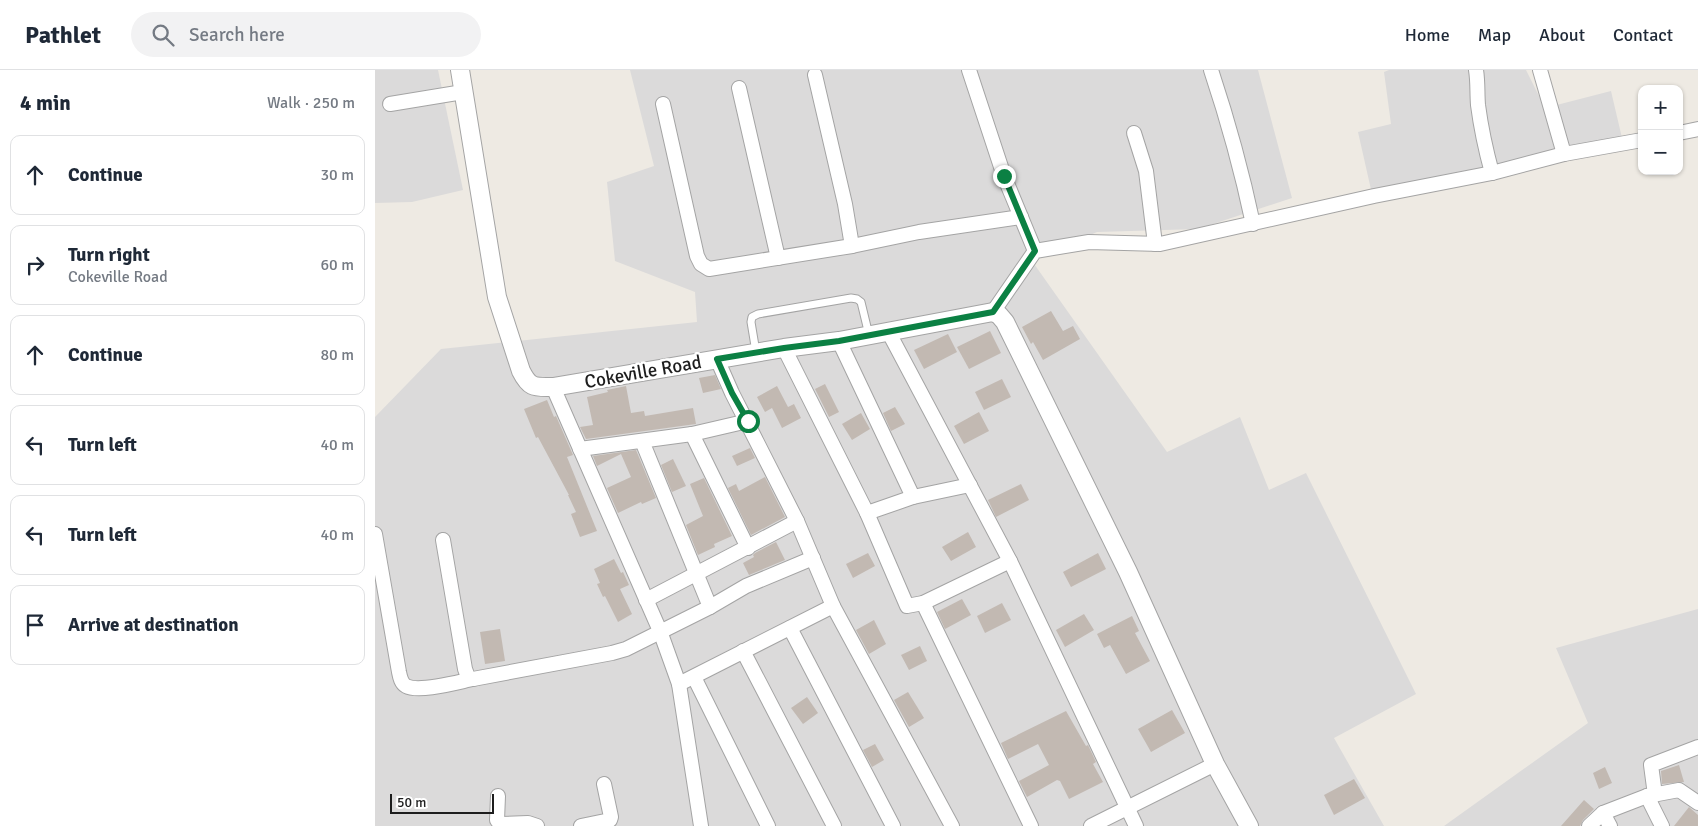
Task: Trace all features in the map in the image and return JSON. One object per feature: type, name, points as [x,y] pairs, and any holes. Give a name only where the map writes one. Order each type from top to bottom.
[{"type":"street","points":[[390,104],[463,92],[460,70]]},
{"type":"street","points":[[969,70],[1004,176],[1035,251]]},
{"type":"street","points":[[1211,70],[1244,183],[1253,224]]},
{"type":"street","points":[[1476,70],[1484,143],[1492,174]]},
{"type":"street","points":[[1539,70],[1564,154]]},
{"type":"street","points":[[815,75],[853,246]]},
{"type":"street","points":[[739,88],[778,258]]},
{"type":"street","name":"Cokeville Road","points":[[463,92],[497,297],[521,371],[527,382],[535,387],[553,387],[756,352],[839,341],[993,312]]},
{"type":"street","points":[[663,104],[697,256],[701,264],[709,269],[853,246],[919,232],[1021,217]]},
{"type":"street","points":[[1683,132],[1698,129]]},
{"type":"street","points":[[1135,133],[1146,171],[1155,244]]},
{"type":"street","points":[[1249,826],[1215,764],[1128,572],[1010,331],[999,315],[993,312],[1035,251],[1089,242],[1155,244],[1374,196],[1492,174],[1564,154],[1638,141]]},
{"type":"street","points":[[888,331],[1010,561],[1136,826]]},
{"type":"street","points":[[839,341],[913,497]]},
{"type":"street","points":[[784,348],[867,513],[907,606],[923,604],[1010,561]]},
{"type":"street","points":[[717,359],[732,393],[748,421],[797,521],[833,606],[952,826]]},
{"type":"street","points":[[553,387],[660,632],[679,684],[701,826]]},
{"type":"street","points":[[580,449],[691,434],[748,421]]},
{"type":"street","points":[[691,434],[747,548]]},
{"type":"street","points":[[643,441],[710,607]]},
{"type":"street","points":[[867,513],[913,497],[970,485]]},
{"type":"street","points":[[646,600],[797,521]]},
{"type":"street","points":[[375,534],[399,672],[402,682],[407,687],[420,688],[626,649],[710,607],[746,586],[813,558]]},
{"type":"street","points":[[443,540],[465,669],[468,677],[473,679]]},
{"type":"street","points":[[923,604],[1031,826]]},
{"type":"street","points":[[679,684],[833,606]]},
{"type":"street","points":[[790,628],[893,826]]},
{"type":"street","points":[[743,652],[834,826]]},
{"type":"street","points":[[694,676],[768,826]]},
{"type":"street","points":[[1661,826],[1651,796],[1651,766],[1698,746]]},
{"type":"street","points":[[1091,826],[1215,764]]},
{"type":"street","points":[[581,826],[610,820],[604,784]]},
{"type":"street","points":[[1589,826],[1603,813],[1651,796],[1679,790],[1698,802]]},
{"type":"street","points":[[498,796],[497,820],[500,824],[528,824],[537,826]]},
{"type":"street","points":[[1603,813],[1610,826]]},
{"type":"lane","points":[[756,352],[751,317],[851,298],[861,302],[869,335]]},
{"type":"shaded area","points":[[375,70],[438,70],[463,190],[412,202],[375,203]]},
{"type":"shaded area","points":[[630,70],[1258,70],[1292,198],[1198,229],[1097,232],[1032,261],[1167,452],[1240,417],[1269,490],[1306,473],[1416,694],[1334,738],[1384,826],[375,826],[375,417],[441,349],[697,322],[695,292],[615,261],[607,182],[654,166]]},
{"type":"shaded area","points":[[1389,70],[1526,70],[1545,108],[1611,91],[1622,138],[1372,194],[1358,132],[1391,124],[1384,72]]},
{"type":"shaded area","points":[[1698,609],[1698,826],[1444,826],[1588,723],[1556,648]]},
{"type":"building","points":[[1051,311],[1063,331],[1073,326],[1080,339],[1043,360],[1033,342],[1031,344],[1022,327]]},
{"type":"building","points":[[990,331],[1001,353],[969,369],[957,347]]},
{"type":"building","points":[[948,334],[957,352],[924,369],[914,350]]},
{"type":"building","points":[[715,375],[721,389],[703,393],[699,378]]},
{"type":"building","points":[[1002,379],[1011,397],[984,410],[975,392]]},
{"type":"building","points":[[825,384],[839,412],[829,417],[815,389]]},
{"type":"building","points":[[626,386],[631,413],[644,411],[645,416],[693,408],[696,424],[586,439],[580,427],[593,425],[587,397]]},
{"type":"building","points":[[777,386],[788,407],[794,404],[801,418],[782,428],[772,408],[765,412],[757,397]]},
{"type":"building","points":[[547,400],[573,455],[567,457],[597,531],[580,537],[571,514],[576,512],[569,495],[538,437],[536,438],[524,409]]},
{"type":"building","points":[[895,407],[905,424],[891,431],[883,413]]},
{"type":"building","points":[[979,412],[989,431],[964,444],[954,426]]},
{"type":"building","points":[[861,413],[870,429],[852,440],[842,424]]},
{"type":"building","points":[[750,448],[755,458],[737,466],[732,456]]},
{"type":"building","points":[[636,450],[656,498],[642,504],[641,502],[618,513],[607,488],[631,477],[621,454],[597,466],[593,456]]},
{"type":"building","points":[[673,459],[686,486],[672,492],[661,465]]},
{"type":"building","points":[[765,477],[785,517],[751,535],[728,488],[736,484],[739,491]]},
{"type":"building","points":[[704,478],[732,536],[714,544],[715,547],[698,555],[686,525],[703,516],[690,484]]},
{"type":"building","points":[[1021,484],[1029,500],[996,517],[988,500]]},
{"type":"building","points":[[968,532],[976,547],[951,561],[942,547]]},
{"type":"building","points":[[776,542],[785,560],[749,575],[743,563],[754,557],[755,553]]},
{"type":"building","points":[[868,553],[875,566],[853,578],[846,564]]},
{"type":"building","points":[[1098,553],[1106,569],[1071,587],[1063,572]]},
{"type":"building","points":[[614,559],[629,585],[620,589],[632,614],[618,622],[597,584],[600,583],[594,569]]},
{"type":"building","points":[[962,599],[971,615],[945,629],[937,612]]},
{"type":"building","points":[[1002,603],[1011,620],[985,633],[977,616]]},
{"type":"building","points":[[1084,614],[1094,630],[1065,647],[1056,630]]},
{"type":"building","points":[[1132,616],[1139,631],[1135,633],[1150,661],[1126,674],[1110,645],[1104,648],[1097,634]]},
{"type":"building","points":[[874,620],[886,644],[869,654],[856,630]]},
{"type":"building","points":[[500,629],[505,661],[485,664],[480,632]]},
{"type":"building","points":[[920,646],[927,661],[909,670],[901,655]]},
{"type":"building","points":[[908,692],[924,718],[909,727],[894,700]]},
{"type":"building","points":[[807,697],[818,713],[803,724],[791,708]]},
{"type":"building","points":[[1172,710],[1185,733],[1151,752],[1138,729]]},
{"type":"building","points":[[1066,711],[1086,746],[1088,745],[1096,762],[1093,764],[1103,782],[1069,799],[1060,781],[1057,780],[1027,797],[1019,781],[1049,765],[1038,744],[1008,759],[1001,743]]},
{"type":"building","points":[[875,744],[884,760],[872,767],[863,750]]},
{"type":"building","points":[[1679,765],[1684,782],[1662,784],[1661,771]]},
{"type":"building","points":[[1605,767],[1612,783],[1599,789],[1593,773]]},
{"type":"building","points":[[1354,779],[1365,798],[1334,815],[1324,795]]},
{"type":"building","points":[[1584,800],[1594,809],[1580,826],[1561,826]]},
{"type":"building","points":[[1689,807],[1698,815],[1698,826],[1674,826]]},
{"type":"route","points":[[748,421],[732,393],[717,359],[839,341],[993,312],[1035,251],[1004,176]]}]
